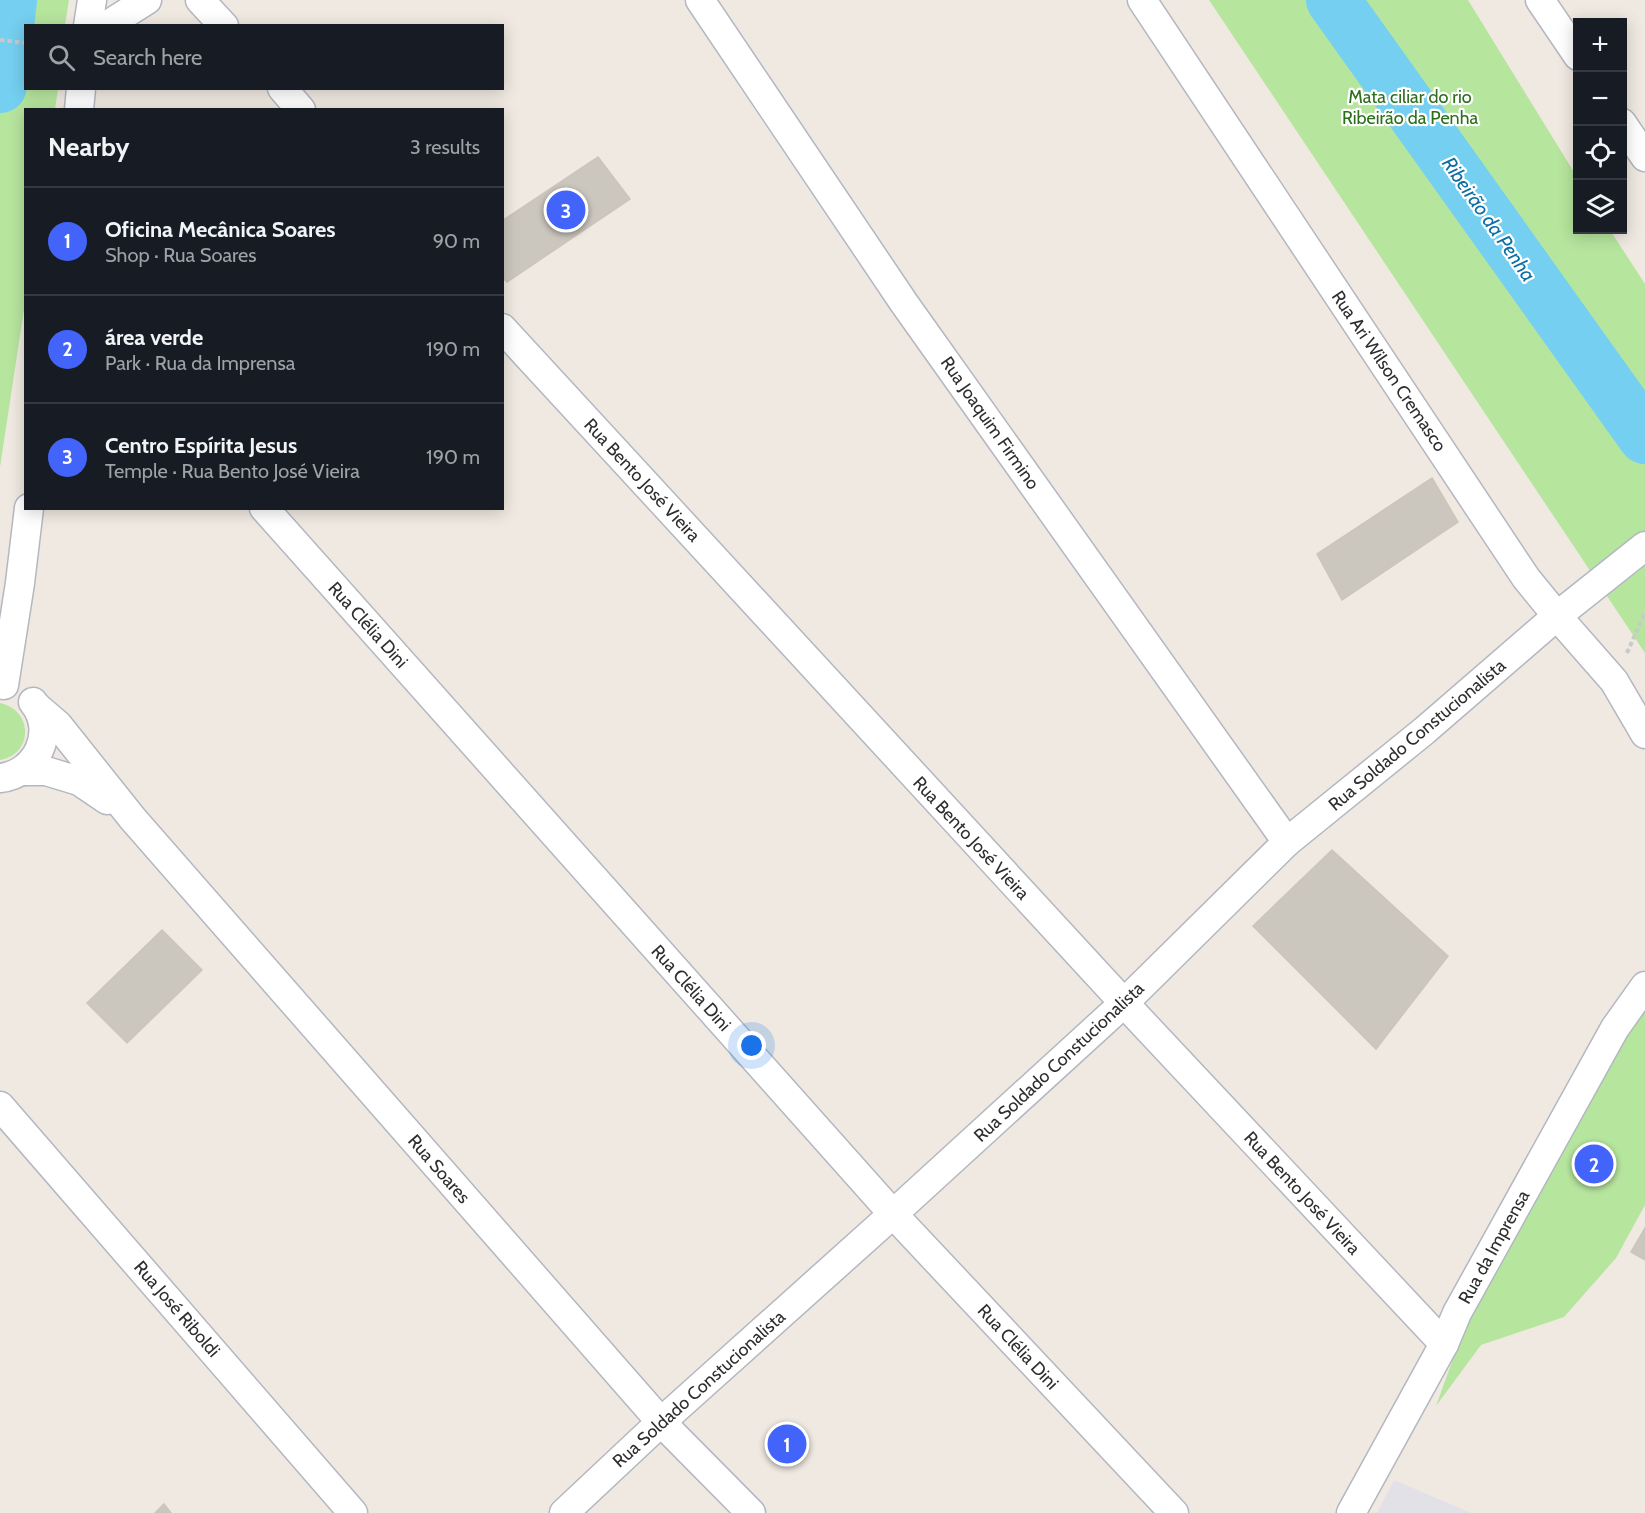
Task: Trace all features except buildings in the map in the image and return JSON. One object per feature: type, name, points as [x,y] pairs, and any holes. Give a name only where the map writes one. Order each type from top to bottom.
[{"type":"street","points":[[88,24],[92,0]]},
{"type":"street","points":[[109,24],[147,0]]},
{"type":"street","points":[[200,0],[222,24]]},
{"type":"street","name":"Rua Joaquim Firmino","points":[[700,0],[904,303],[1287,842]]},
{"type":"street","name":"Rua Ari Wilson Cremasco","points":[[1142,0],[1526,578],[1614,681],[1645,734]]},
{"type":"street","points":[[1540,0],[1573,49]]},
{"type":"street","points":[[79,108],[81,90]]},
{"type":"street","points":[[284,90],[299,108]]},
{"type":"street","points":[[1625,126],[1645,157]]},
{"type":"street","name":"Rua Bento José Vieira","points":[[504,330],[1124,1003],[1444,1344]]},
{"type":"street","points":[[29,510],[20,583],[2,685],[15,688],[27,696],[58,724],[133,819]]},
{"type":"street","name":"Rua Clélia Dini","points":[[266,510],[893,1215],[1174,1513]]},
{"type":"street","name":"Rua Soldado Constucionalista","points":[[564,1513],[661,1422],[893,1215],[1124,1003],[1287,842],[1424,731],[1557,616],[1645,546]]},
{"type":"street","points":[[11,775],[33,761],[41,749],[44,735],[37,707]]},
{"type":"street","points":[[11,775],[46,771],[79,781],[133,819]]},
{"type":"street","name":"Rua Soares","points":[[133,819],[661,1422],[751,1513]]},
{"type":"street","name":"Rua da Imprensa","points":[[1351,1513],[1444,1344],[1457,1314],[1615,1028],[1645,986]]},
{"type":"street","name":"Rua José Riboldi","points":[[0,1106],[354,1513]]},
{"type":"path","points":[[0,40],[24,43]]},
{"type":"path","points":[[1614,681],[1645,612]]},
{"type":"shaded area","points":[[1394,1480],[1471,1513],[1377,1513]]},
{"type":"green space","points":[[0,0],[69,0],[65,24],[24,24],[24,90],[58,90],[55,108],[24,108],[24,310],[0,467]]},
{"type":"green space","name":"Mata ciliar do rio Ribeirão da Penha","points":[[1209,0],[1468,0],[1573,171],[1573,234],[1613,234],[1645,284],[1645,653]]},
{"type":"green space","points":[[0,703],[11,707],[19,714],[25,732],[24,741],[19,750],[0,760]]},
{"type":"green space","points":[[1645,973],[1645,1205],[1616,1258],[1564,1317],[1481,1345],[1436,1406],[1479,1287]]},
{"type":"waterway","points":[[0,86],[10,0]]},
{"type":"waterway","name":"Ribeirão da Penha","points":[[1333,0],[1645,437]]},
{"type":"place","name":"Centro Espírita Jesus","points":[[566,210]]},
{"type":"place","name":"área verde","points":[[1594,1164]]},
{"type":"place","name":"Oficina Mecânica Soares","points":[[787,1444]]}]
